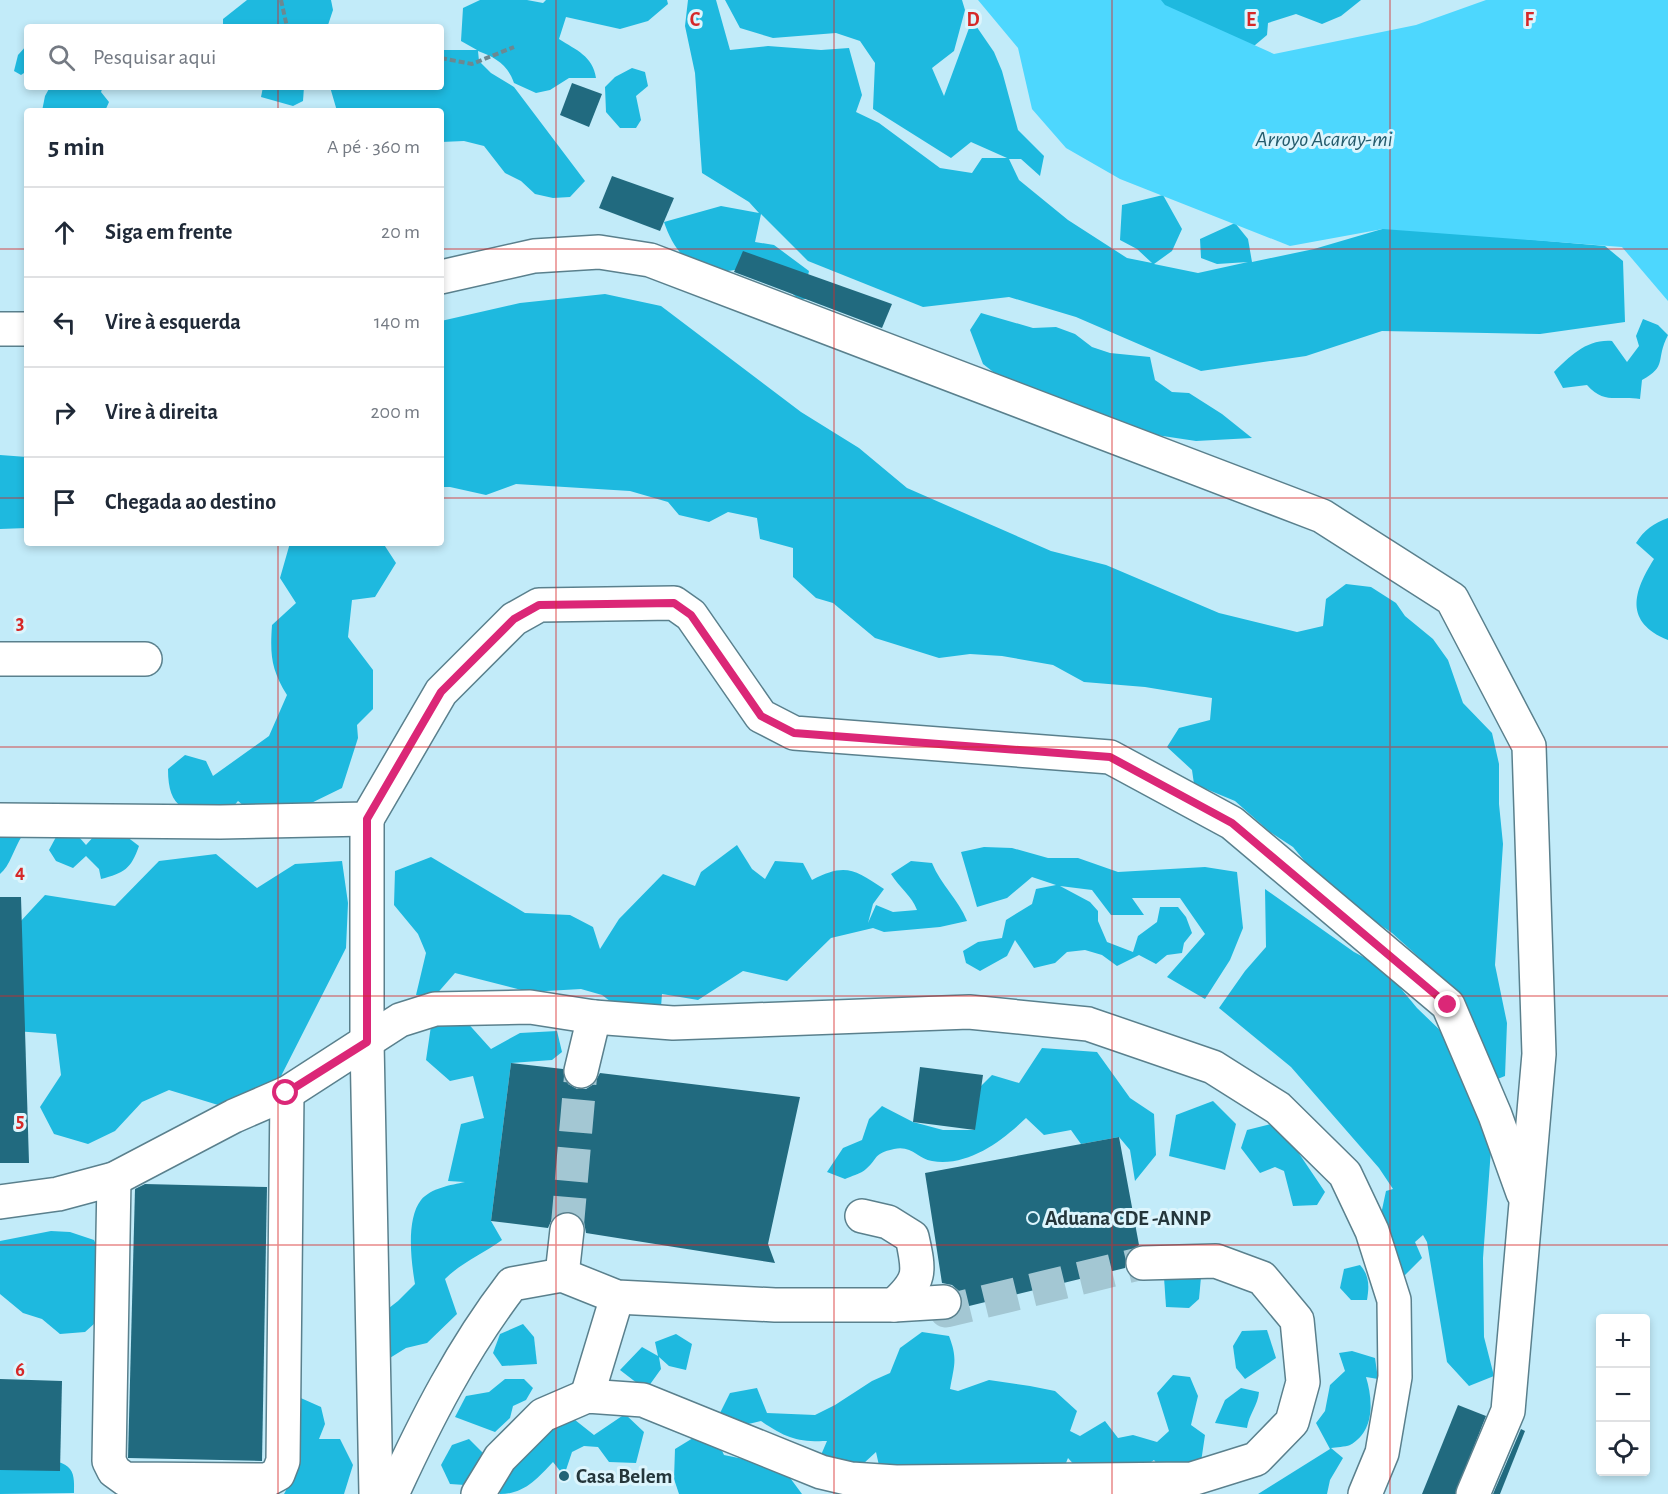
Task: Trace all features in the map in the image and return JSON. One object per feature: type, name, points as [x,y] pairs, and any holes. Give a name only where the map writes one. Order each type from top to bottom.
[{"type":"lane","points":[[444,276],[534,256],[599,252],[650,260],[1322,516],[1452,598],[1529,746],[1539,1054],[1508,1411],[1473,1494]]},
{"type":"lane","points":[[0,329],[24,329]]},
{"type":"lane","points":[[376,1494],[367,1042],[367,819],[441,692],[514,619],[539,605],[674,603],[691,615],[761,716],[794,733],[1110,757],[1232,823],[1448,1005],[1495,1115],[1526,1203]]},
{"type":"lane","points":[[0,658],[145,658]]},
{"type":"lane","points":[[0,820],[220,822],[367,819]]},
{"type":"lane","points":[[0,1202],[58,1194],[114,1179],[234,1116],[286,1093],[400,1020],[435,1009],[530,1007],[594,1017],[673,1023],[969,1012],[1088,1024],[1213,1067],[1278,1108],[1345,1174],[1372,1231],[1394,1300],[1395,1377],[1382,1453],[1365,1494]]},
{"type":"lane","points":[[581,1071],[594,1017]]},
{"type":"lane","points":[[114,1179],[109,1461],[114,1471],[125,1479],[267,1480],[278,1474],[283,1461],[286,1093]]},
{"type":"lane","points":[[862,1216],[888,1222],[912,1237],[919,1268],[914,1286],[894,1305]]},
{"type":"lane","points":[[562,1275],[567,1230]]},
{"type":"lane","points":[[478,1494],[500,1458],[543,1415],[587,1396],[643,1400],[821,1472],[881,1487],[896,1482],[1192,1479],[1256,1459],[1292,1422],[1304,1382],[1297,1320],[1262,1278],[1216,1261],[1143,1263]]},
{"type":"lane","points":[[392,1494],[430,1413],[485,1319],[512,1284],[562,1275],[617,1297],[775,1305],[894,1305],[944,1302]]},
{"type":"lane","points":[[587,1396],[617,1297]]},
{"type":"path","points":[[281,0],[286,24]]},
{"type":"path","points":[[444,59],[472,64],[514,47]]},
{"type":"shaded area","points":[[247,0],[331,0],[333,10],[328,24],[223,24],[223,19]]},
{"type":"shaded area","points":[[480,0],[527,0],[543,3],[546,0],[667,0],[668,4],[648,21],[620,29],[566,17],[559,39],[587,59],[596,78],[569,78],[550,90],[536,93],[514,83],[508,71],[500,63],[478,51],[479,61],[491,73],[514,87],[585,181],[570,197],[553,198],[535,194],[521,181],[505,173],[484,146],[464,141],[444,142],[444,108],[336,108],[331,90],[444,90],[444,50],[477,50],[461,41],[463,8]]},
{"type":"shaded area","points":[[688,0],[716,0],[730,50],[768,46],[821,50],[849,48],[862,95],[856,112],[879,123],[940,168],[972,173],[982,158],[1007,158],[971,142],[951,158],[873,109],[875,63],[860,41],[836,33],[773,38],[740,28],[725,0],[962,0],[965,10],[954,51],[932,68],[944,96],[972,20],[994,52],[1002,71],[1018,130],[1044,156],[1040,176],[1021,159],[1009,159],[1019,180],[1068,220],[1127,258],[1152,263],[1137,249],[1120,240],[1122,205],[1163,195],[1182,229],[1172,251],[1154,264],[1198,273],[1248,262],[1217,264],[1201,258],[1200,239],[1235,223],[1248,239],[1252,262],[1314,249],[1389,227],[1605,246],[1623,261],[1625,322],[1540,334],[1382,331],[1306,356],[1201,371],[1076,317],[1009,297],[923,307],[808,261],[761,214],[755,242],[774,245],[809,271],[805,289],[822,299],[798,299],[777,282],[751,270],[704,269],[688,260],[676,247],[664,222],[721,206],[759,213],[749,202],[702,173],[695,73],[685,26]]},
{"type":"shaded area","points":[[1095,0],[1361,0],[1341,16],[1322,24],[1296,14],[1268,23],[1267,35],[1248,51]]},
{"type":"shaded area","points":[[24,48],[24,73],[21,75],[14,71],[18,55]]},
{"type":"shaded area","points":[[632,68],[645,72],[648,86],[636,96],[641,120],[636,128],[620,128],[606,112],[605,87],[615,77]]},
{"type":"shaded area","points":[[48,90],[102,90],[109,102],[106,108],[43,108]]},
{"type":"shaded area","points":[[262,90],[304,90],[303,101],[293,106],[261,97]]},
{"type":"shaded area","points":[[605,294],[661,306],[801,412],[859,448],[907,488],[1051,551],[1106,565],[1219,613],[1297,632],[1323,626],[1326,599],[1346,584],[1371,587],[1396,603],[1405,616],[1433,639],[1448,660],[1463,703],[1492,733],[1499,764],[1499,804],[1503,844],[1495,965],[1507,1023],[1505,1076],[1490,1082],[1471,1038],[1463,997],[1392,933],[1341,898],[1316,875],[1293,847],[1270,832],[1235,801],[1194,784],[1192,770],[1167,747],[1179,728],[1210,720],[1212,698],[1145,687],[1084,682],[1053,665],[1002,656],[970,654],[939,658],[875,638],[833,603],[816,598],[793,577],[793,548],[760,539],[757,518],[728,512],[709,522],[679,515],[668,502],[630,491],[516,484],[486,495],[444,487],[444,320],[520,303]]},
{"type":"shaded area","points":[[981,313],[1033,328],[1056,327],[1075,334],[1092,347],[1110,353],[1150,357],[1155,380],[1172,392],[1189,393],[1222,414],[1252,438],[1196,441],[1156,435],[1001,378],[983,364],[970,330]]},
{"type":"shaded area","points":[[1643,319],[1658,325],[1668,335],[1658,366],[1642,380],[1640,399],[1606,397],[1587,385],[1563,388],[1554,372],[1587,346],[1612,341],[1627,362],[1639,346],[1636,336]]},
{"type":"shaded area","points":[[0,455],[24,457],[24,528],[0,529]]},
{"type":"shaded area","points":[[1668,518],[1668,640],[1654,633],[1644,624],[1639,615],[1638,594],[1641,583],[1654,559],[1636,543],[1642,534],[1658,522]]},
{"type":"shaded area","points":[[289,546],[385,546],[396,563],[375,597],[352,600],[348,637],[373,670],[373,709],[357,725],[358,738],[342,788],[301,808],[262,821],[238,801],[220,822],[189,811],[175,801],[171,793],[168,769],[185,755],[206,761],[213,776],[269,736],[287,695],[275,669],[272,653],[272,625],[296,603],[280,578]]},
{"type":"shaded area","points":[[0,812],[22,836],[7,866],[0,874]]},
{"type":"shaded area","points":[[118,830],[139,846],[130,865],[109,877],[101,879],[99,869],[86,856],[73,868],[56,861],[49,850],[56,837],[69,831],[86,845],[95,835]]},
{"type":"shaded area","points":[[737,845],[752,869],[765,879],[775,861],[803,863],[812,880],[841,870],[865,877],[884,889],[873,904],[868,923],[876,905],[893,912],[917,910],[912,900],[891,874],[911,861],[932,863],[967,921],[940,927],[884,932],[873,928],[831,938],[787,981],[743,971],[698,1000],[662,994],[661,1007],[623,1011],[602,995],[581,989],[529,992],[455,973],[434,997],[416,995],[426,953],[418,934],[394,905],[395,871],[431,857],[525,913],[570,915],[593,927],[600,949],[619,919],[663,874],[695,886],[701,872]]},
{"type":"shaded area","points":[[984,847],[1012,848],[1048,858],[1078,858],[1118,872],[1205,867],[1237,872],[1243,928],[1230,960],[1205,999],[1167,977],[1205,934],[1180,898],[1132,898],[1144,915],[1111,915],[1092,890],[1060,886],[1090,902],[1098,911],[1098,921],[1107,942],[1133,952],[1138,936],[1157,922],[1160,907],[1178,907],[1186,917],[1192,933],[1184,943],[1182,953],[1167,955],[1156,964],[1139,955],[1117,966],[1102,955],[1085,950],[1067,952],[1055,963],[1034,968],[1015,940],[1007,956],[980,971],[966,963],[963,951],[978,942],[1002,938],[1006,920],[1032,904],[1036,889],[1056,885],[1032,877],[1007,898],[977,907],[961,852]]},
{"type":"shaded area","points":[[216,854],[257,888],[295,864],[342,861],[348,903],[346,948],[276,1086],[228,1108],[169,1090],[142,1102],[115,1131],[88,1144],[54,1134],[40,1107],[61,1075],[56,1034],[15,1031],[7,936],[45,895],[115,906],[159,861]]},
{"type":"shaded area","points":[[1265,889],[1354,952],[1384,968],[1417,1008],[1444,1034],[1491,1149],[1483,1258],[1484,1337],[1494,1376],[1469,1386],[1447,1362],[1427,1242],[1423,1235],[1415,1242],[1422,1258],[1404,1276],[1380,1219],[1386,1191],[1393,1189],[1379,1168],[1291,1067],[1219,1008],[1245,971],[1266,947]]},
{"type":"shaded area","points":[[432,1019],[464,1019],[491,1049],[520,1033],[557,1031],[562,1052],[552,1060],[511,1063],[491,1221],[502,1240],[445,1279],[457,1314],[427,1343],[406,1348],[385,1361],[371,1322],[415,1284],[411,1229],[416,1208],[421,1200],[430,1193],[465,1182],[448,1181],[461,1124],[484,1118],[473,1076],[450,1081],[426,1060]]},
{"type":"shaded area","points":[[1042,1048],[1097,1052],[1130,1098],[1154,1114],[1156,1155],[1135,1181],[1130,1150],[1119,1137],[1081,1144],[1071,1130],[1044,1135],[1026,1118],[984,1150],[958,1160],[945,1162],[927,1160],[900,1148],[882,1153],[864,1171],[845,1179],[827,1172],[843,1148],[862,1140],[869,1119],[882,1106],[913,1122],[943,1130],[975,1130],[973,1094],[992,1075],[1019,1083]]},
{"type":"shaded area","points":[[1213,1101],[1236,1124],[1225,1170],[1169,1156],[1176,1115]]},
{"type":"shaded area","points":[[1271,1124],[1298,1152],[1325,1192],[1317,1205],[1293,1206],[1284,1171],[1275,1167],[1260,1173],[1241,1148],[1247,1130]]},
{"type":"shaded area","points":[[51,1231],[70,1232],[94,1240],[99,1251],[105,1314],[85,1332],[60,1334],[42,1319],[23,1313],[0,1294],[0,1241]]},
{"type":"shaded area","points":[[1360,1265],[1366,1273],[1368,1282],[1367,1300],[1351,1300],[1340,1288],[1344,1269]]},
{"type":"shaded area","points":[[1164,1277],[1201,1277],[1199,1299],[1189,1308],[1166,1307]]},
{"type":"shaded area","points":[[523,1324],[534,1337],[537,1364],[502,1366],[493,1353],[500,1334]]},
{"type":"shaded area","points":[[1267,1330],[1276,1358],[1245,1379],[1236,1368],[1233,1346],[1242,1331]]},
{"type":"shaded area","points":[[922,1332],[949,1336],[954,1357],[950,1389],[958,1391],[989,1380],[1055,1391],[1077,1411],[1070,1431],[1080,1436],[1105,1421],[1118,1438],[1133,1435],[1157,1442],[1169,1431],[1157,1393],[1173,1375],[1190,1377],[1198,1396],[1191,1425],[1205,1435],[1201,1462],[1168,1479],[1154,1460],[1138,1471],[1088,1480],[1068,1458],[1061,1475],[948,1469],[948,1464],[940,1471],[880,1470],[876,1452],[851,1475],[821,1455],[827,1441],[792,1438],[761,1421],[740,1426],[720,1413],[730,1393],[757,1388],[767,1413],[815,1415],[872,1381],[890,1373],[900,1348]]},
{"type":"shaded area","points":[[676,1334],[692,1344],[686,1370],[669,1366],[659,1357],[661,1369],[646,1390],[620,1370],[642,1347],[658,1356],[655,1342]]},
{"type":"shaded area","points":[[1352,1351],[1375,1358],[1378,1379],[1366,1377],[1371,1405],[1364,1432],[1350,1445],[1331,1448],[1343,1458],[1330,1480],[1327,1494],[1258,1494],[1330,1449],[1316,1423],[1325,1411],[1330,1385],[1345,1371],[1339,1353]]},
{"type":"shaded area","points":[[505,1379],[524,1379],[533,1388],[526,1400],[513,1406],[510,1418],[495,1432],[455,1417],[466,1396],[489,1392]]},
{"type":"shaded area","points":[[1241,1388],[1259,1392],[1247,1428],[1215,1423],[1225,1400]]},
{"type":"shaded area","points":[[294,1395],[321,1407],[325,1424],[319,1439],[340,1439],[353,1465],[344,1494],[284,1494],[291,1481]]},
{"type":"shaded area","points":[[625,1414],[644,1432],[636,1463],[609,1462],[598,1447],[584,1446],[572,1452],[564,1476],[553,1462],[536,1480],[523,1488],[500,1494],[487,1480],[506,1452],[570,1416],[594,1435]]},
{"type":"shaded area","points":[[711,1427],[724,1455],[782,1467],[802,1494],[679,1494],[674,1479],[675,1449]]},
{"type":"shaded area","points":[[469,1439],[483,1453],[486,1463],[465,1485],[450,1484],[441,1465],[452,1445]]},
{"type":"shaded area","points":[[0,1456],[48,1459],[65,1465],[73,1474],[74,1493],[0,1494]]},
{"type":"water","name":"Arroyo Acaray-mi","points":[[978,0],[1161,0],[1165,5],[1274,54],[1416,25],[1486,0],[1668,0],[1668,301],[1622,247],[1383,229],[1290,246],[1120,179],[1066,148],[1032,109],[1018,48]]},
{"type":"building","points":[[572,83],[602,94],[589,127],[560,115]]},
{"type":"building","points":[[612,176],[674,198],[660,231],[599,208]]},
{"type":"building","points":[[743,251],[892,304],[882,328],[734,272]]},
{"type":"building","points":[[0,897],[21,897],[29,1163],[0,1163]]},
{"type":"building","points":[[511,1063],[563,1069],[568,1084],[577,1089],[586,1089],[594,1084],[600,1073],[800,1097],[768,1244],[775,1263],[586,1233],[584,1222],[579,1215],[570,1212],[559,1213],[552,1219],[548,1228],[491,1221]]},
{"type":"building","points":[[920,1067],[983,1075],[975,1130],[913,1122]]},
{"type":"building","name":"Aduana CDE -ANNP","points":[[1119,1137],[1139,1245],[1127,1254],[1125,1268],[961,1308],[963,1300],[959,1291],[952,1285],[942,1283],[925,1173]]},
{"type":"building","points":[[145,1184],[267,1187],[262,1461],[128,1458],[135,1189]]},
{"type":"building","points":[[0,1379],[62,1381],[60,1471],[0,1470]]},
{"type":"building","points":[[1458,1405],[1486,1416],[1455,1494],[1422,1494]]},
{"type":"building","points":[[1521,1429],[1525,1431],[1500,1494],[1493,1494]]},
{"type":"tunnel","points":[[567,1230],[581,1071]]},
{"type":"tunnel","points":[[944,1302],[946,1311],[1143,1263]]},
{"type":"place","name":"Aduana CDE -ANNP","points":[[1033,1218]]},
{"type":"place","name":"Casa Belem","points":[[564,1476]]},
{"type":"route","points":[[286,1093],[367,1042],[367,819],[441,692],[514,619],[539,605],[674,603],[691,615],[761,716],[794,733],[1110,757],[1232,823],[1448,1005]]}]
